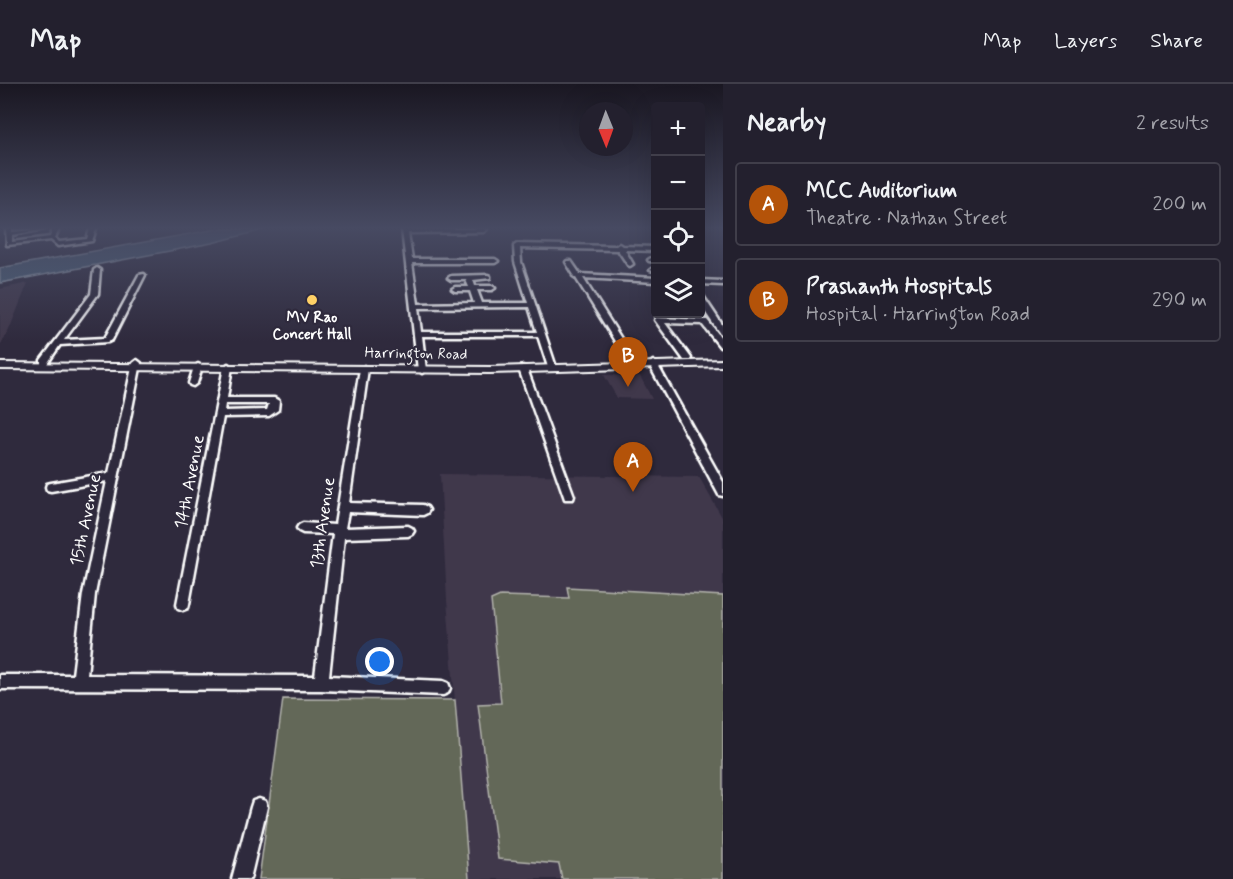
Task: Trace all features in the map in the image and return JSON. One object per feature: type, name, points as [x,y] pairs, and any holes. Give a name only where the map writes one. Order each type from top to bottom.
[{"type":"street","points":[[409,266],[422,368]]},
{"type":"street","points":[[0,365],[44,362],[422,368],[551,365],[520,266]]},
{"type":"street","points":[[571,266],[632,362],[687,358],[723,361]]},
{"type":"street","points":[[632,266],[640,279]]},
{"type":"street","points":[[44,362],[94,294],[97,270]]},
{"type":"street","points":[[58,343],[108,340],[142,275]]},
{"type":"street","points":[[576,276],[651,280]]},
{"type":"street","points":[[451,278],[488,277]]},
{"type":"street","points":[[469,278],[479,306]]},
{"type":"street","points":[[705,282],[723,283]]},
{"type":"street","points":[[455,288],[492,288]]},
{"type":"street","points":[[414,306],[531,305]]},
{"type":"street","points":[[705,305],[723,332]]},
{"type":"street","points":[[687,358],[659,320],[704,322],[723,345]]},
{"type":"street","points":[[417,334],[541,334]]},
{"type":"street","name":"Harrington Road","points":[[0,365],[137,364],[198,367],[523,369],[551,365],[723,361]]},
{"type":"street","name":"15th Avenue","points":[[79,682],[89,594],[137,364]]},
{"type":"street","points":[[653,364],[723,492]]},
{"type":"street","points":[[193,383],[198,367]]},
{"type":"street","name":"14th Avenue","points":[[183,604],[228,367]]},
{"type":"street","name":"13th Avenue","points":[[321,683],[339,531],[364,369]]},
{"type":"street","points":[[523,369],[569,496]]},
{"type":"street","points":[[219,414],[268,413],[273,410],[274,401],[222,401]]},
{"type":"street","points":[[51,487],[114,476]]},
{"type":"street","points":[[344,507],[423,510]]},
{"type":"street","points":[[303,528],[339,531],[408,531]]},
{"type":"street","points":[[0,682],[321,683],[443,688]]},
{"type":"street","points":[[242,879],[259,807]]},
{"type":"shaded area","points":[[28,283],[9,330],[0,346],[0,289]]},
{"type":"shaded area","points":[[604,375],[640,376],[652,399],[617,398]]},
{"type":"shaded area","points":[[440,474],[699,477],[723,519],[723,879],[469,879],[447,600]]},
{"type":"green space","points":[[567,587],[723,596],[723,879],[562,879],[559,864],[498,859],[478,704],[501,703],[491,600],[500,596],[569,598]]},
{"type":"green space","points":[[283,699],[455,700],[469,879],[259,879]]},
{"type":"water","points":[[11,266],[90,266],[0,283],[0,268]]},
{"type":"place","name":"MV Rao Concert Hall","points":[[312,300]]},
{"type":"place","name":"Prashanth Hospitals","points":[[628,387]]},
{"type":"place","name":"MCC Auditorium","points":[[633,492]]}]
